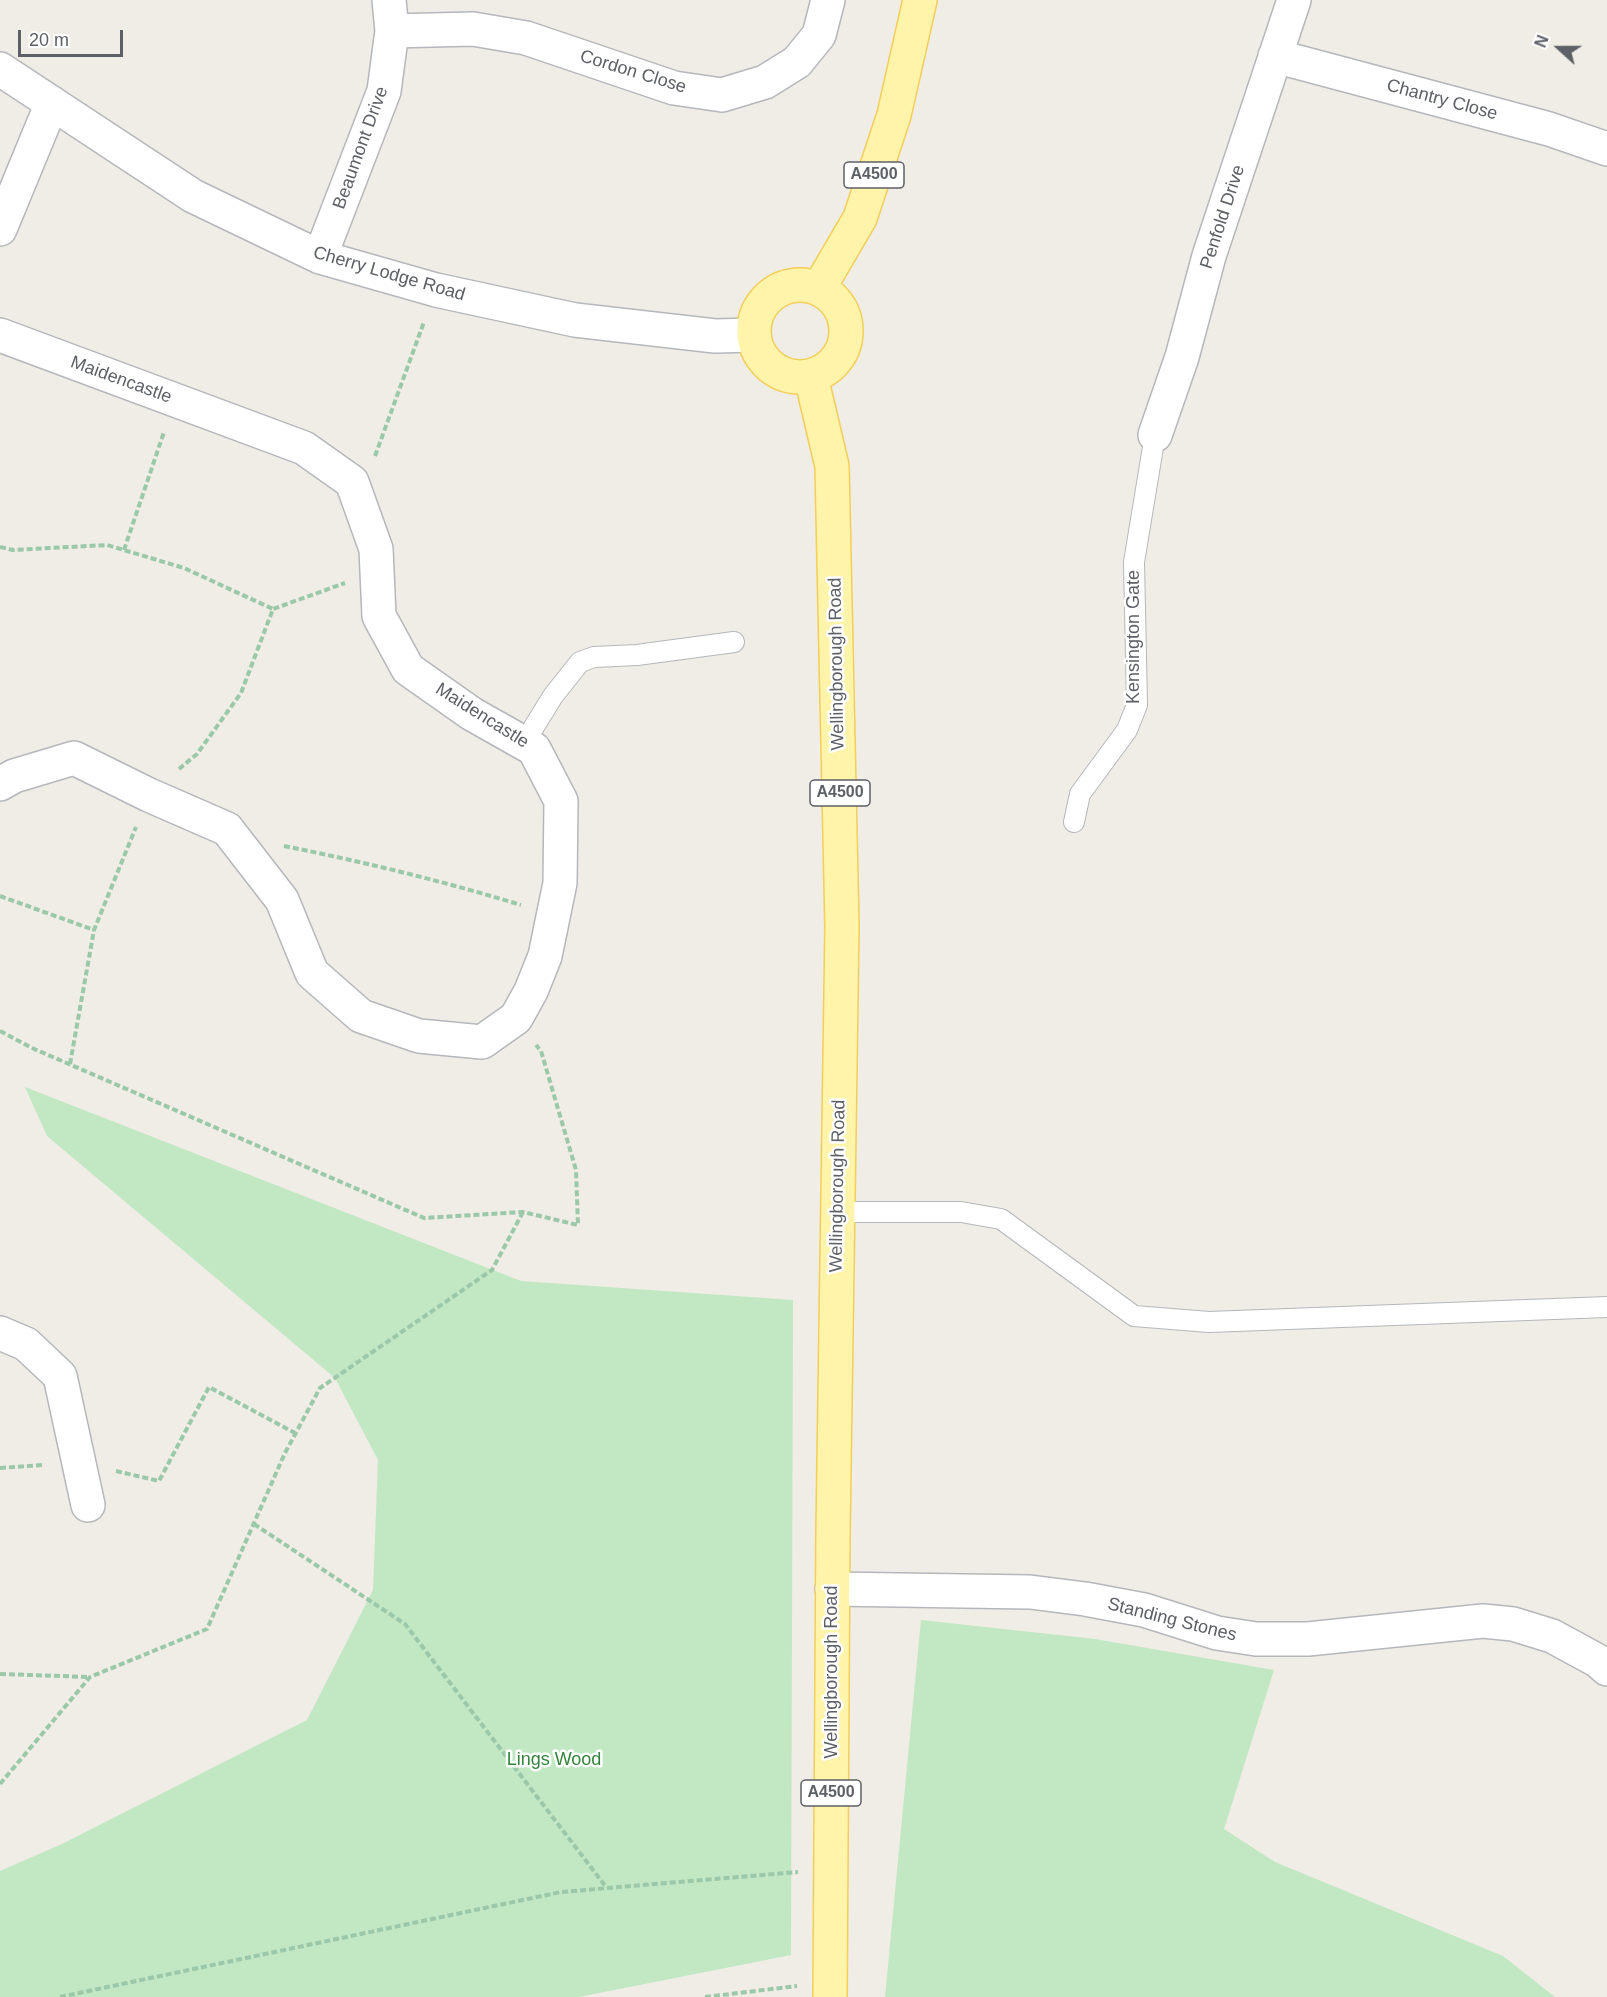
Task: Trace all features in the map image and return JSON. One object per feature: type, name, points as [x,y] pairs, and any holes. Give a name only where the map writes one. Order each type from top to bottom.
[{"type":"main road","name":"A4500","points":[[819,288],[860,218],[894,115],[920,0]]},
{"type":"main road","points":[[804,284],[819,288],[833,297],[843,311],[847,327],[846,344],[838,359],[826,370],[811,377],[795,378],[780,373],[766,364],[758,350],[754,335],[755,319],[762,304],[773,293],[788,286],[804,284]]},
{"type":"main road","name":"Wellingborough Road","points":[[811,377],[832,466],[843,927],[832,1589],[830,1997]]},
{"type":"street","name":"Cordon Close","points":[[391,16],[526,38],[674,88],[722,95],[765,82],[797,62],[819,35],[828,0]]},
{"type":"street","name":"Penfold Drive","points":[[1155,435],[1182,357],[1209,255],[1294,0]]},
{"type":"street","name":"Beaumont Drive","points":[[320,257],[384,91],[391,16]]},
{"type":"street","name":"Chantry Close","points":[[1275,56],[1549,129],[1607,149]]},
{"type":"street","name":"Cherry Lodge Road","points":[[0,69],[194,196],[320,257],[436,290],[575,320],[715,336],[754,335]]},
{"type":"street","points":[[0,229],[52,103]]},
{"type":"street","name":"Maidencastle","points":[[0,335],[304,448],[352,483],[376,549],[379,616],[408,669],[472,714],[534,749],[561,801],[560,883],[545,956],[531,991],[516,1018],[482,1042],[419,1036],[361,1016],[312,973],[282,900],[227,829],[149,795],[74,758],[14,776],[0,784]]},
{"type":"street","points":[[0,1333],[26,1344],[60,1376],[88,1505]]},
{"type":"street","name":"Standing Stones","points":[[832,1589],[1030,1593],[1085,1599],[1144,1610],[1217,1633],[1256,1639],[1308,1639],[1483,1621],[1513,1624],[1552,1635],[1604,1658]]},
{"type":"lane","name":"Kensington Gate","points":[[1074,822],[1080,794],[1127,730],[1137,705],[1134,562],[1155,435]]},
{"type":"lane","points":[[524,743],[553,696],[580,662],[594,657],[637,655],[734,642]]},
{"type":"lane","points":[[838,1212],[961,1212],[1000,1219],[1134,1316],[1209,1322],[1607,1307]]},
{"type":"path","points":[[373,461],[436,290]]},
{"type":"path","points":[[124,550],[175,400]]},
{"type":"path","points":[[0,547],[13,550],[107,544],[184,568],[273,609]]},
{"type":"path","points":[[232,836],[347,859],[452,884],[554,915]]},
{"type":"path","points":[[0,896],[94,930]]},
{"type":"path","points":[[0,1031],[32,1048],[424,1218],[523,1212],[578,1225],[576,1170],[541,1051],[516,1018]]},
{"type":"path","points":[[0,1674],[90,1677],[207,1629],[296,1433],[320,1388],[492,1270],[523,1212]]},
{"type":"path","points":[[0,1468],[78,1462],[159,1481],[209,1387],[296,1433]]},
{"type":"path","points":[[254,1524],[405,1624],[607,1888]]},
{"type":"path","points":[[0,1784],[90,1677]]},
{"type":"path","points":[[60,1997],[561,1892],[798,1872]]},
{"type":"path","points":[[705,1997],[798,1986]]},
{"type":"green space","name":"Lings Wood","points":[[25,1087],[521,1281],[793,1300],[791,1955],[579,1997],[0,1997],[0,1871],[62,1844],[307,1720],[373,1590],[378,1460],[335,1378],[47,1136]]},
{"type":"green space","points":[[921,1620],[1095,1639],[1274,1670],[1224,1829],[1275,1862],[1503,1956],[1555,1997],[885,1997]]}]
